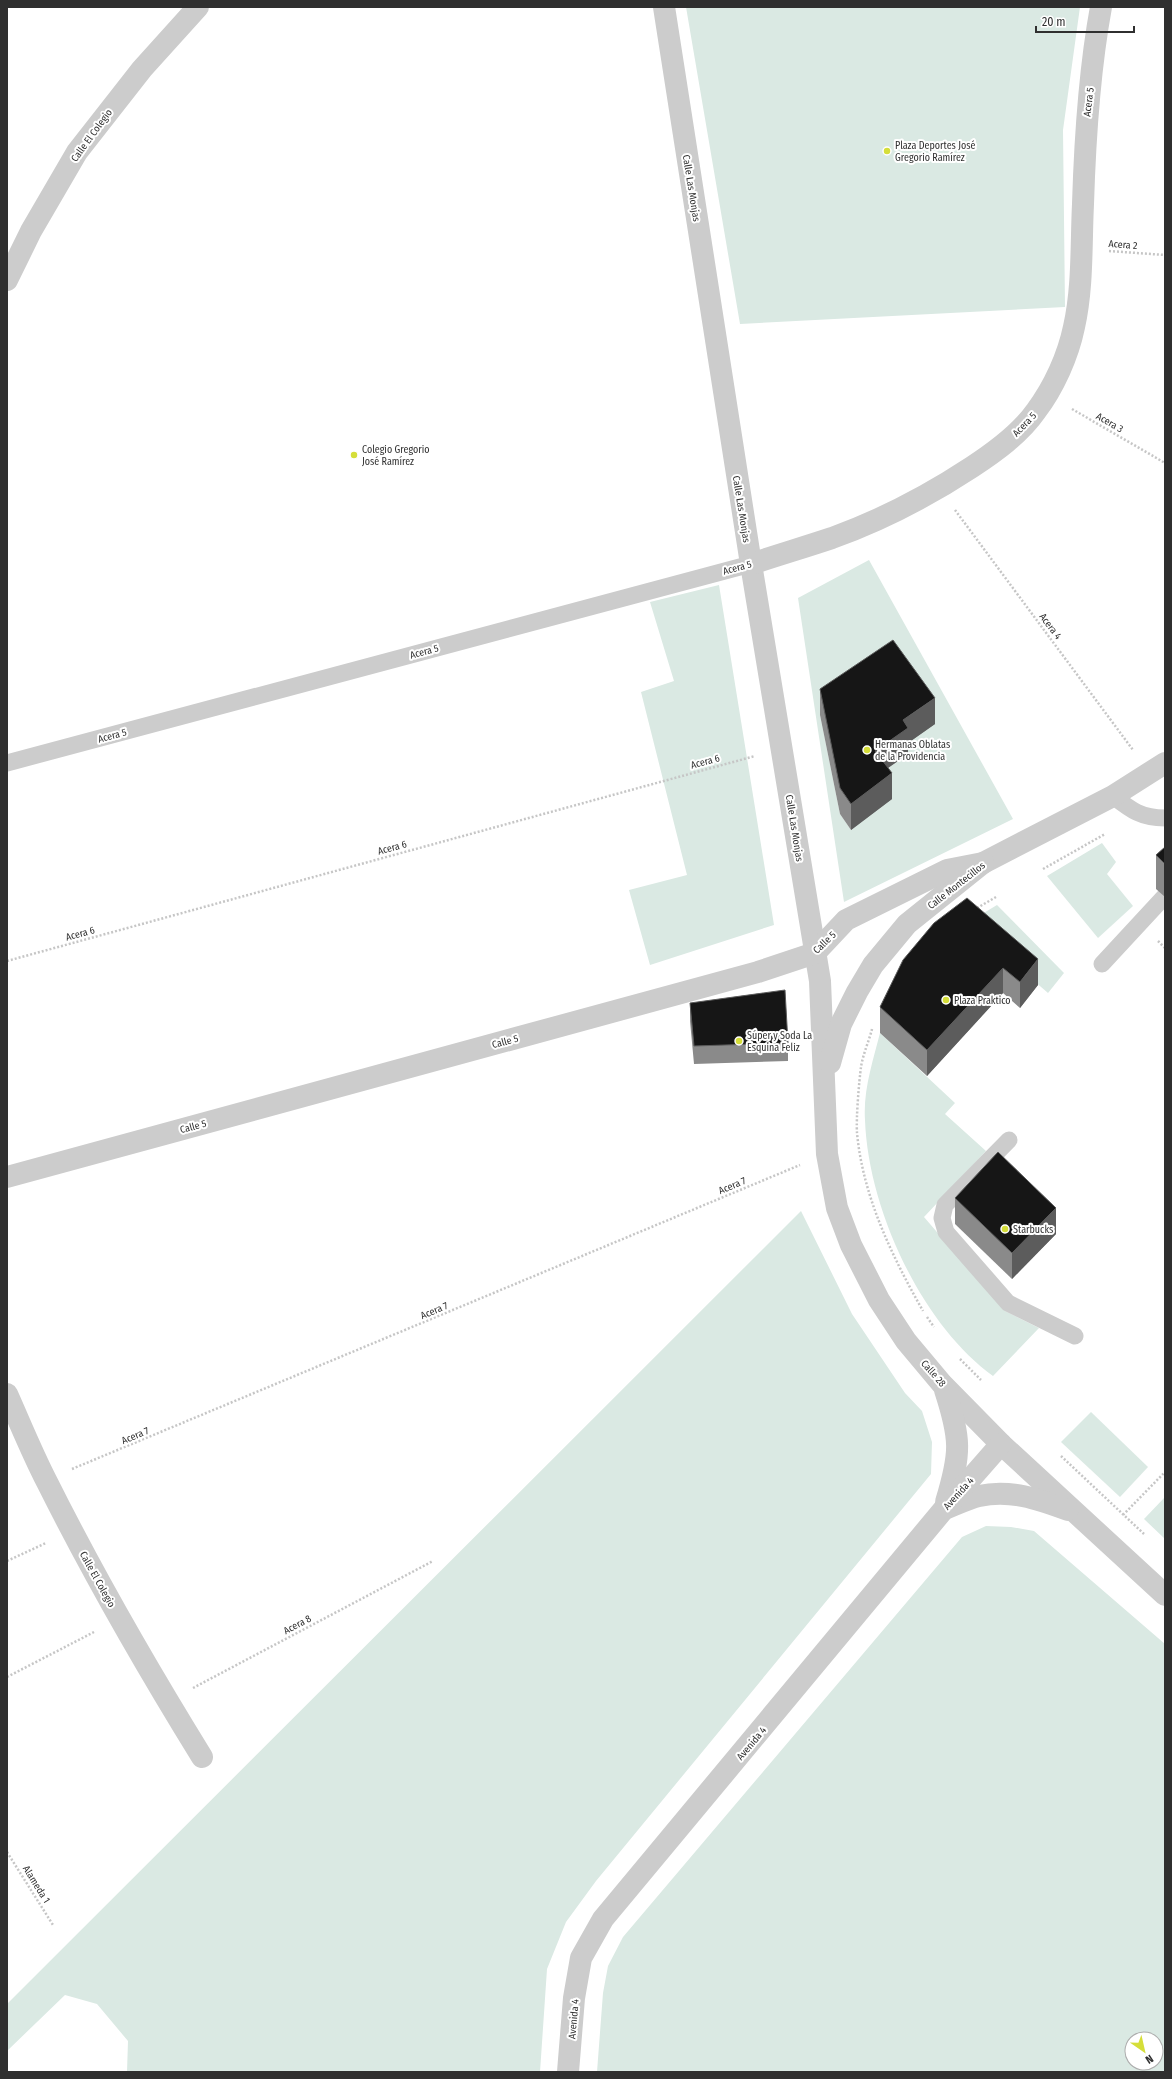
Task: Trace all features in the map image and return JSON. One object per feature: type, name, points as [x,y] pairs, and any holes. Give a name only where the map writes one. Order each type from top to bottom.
[{"type":"street","name":"Calle Las Monjas","points":[[664,7],[750,564],[820,981],[825,1082]]},
{"type":"street","name":"Acera 5","points":[[750,564],[833,538],[859,528],[939,489],[988,456],[1018,431],[1035,413],[1048,395],[1066,354],[1074,326],[1078,298],[1086,125],[1101,7]]},
{"type":"street","name":"Calle El Colegio","points":[[7,280],[31,231],[77,152],[142,69],[194,8]]},
{"type":"street","name":"Calle Montecillos","points":[[825,1082],[841,1024],[873,965],[907,924],[983,863],[1113,796],[1158,768]]},
{"type":"street","name":"Calle 5","points":[[7,1177],[758,972],[815,953],[846,920],[947,870],[983,863]]},
{"type":"street","points":[[808,913],[826,920],[846,920]]},
{"type":"street","name":"Calle 28","points":[[825,1082],[827,1154],[837,1208],[851,1245],[878,1300],[906,1341],[942,1384],[1001,1444],[1165,1595]]},
{"type":"street","points":[[942,1384],[956,1422],[958,1446],[956,1469],[944,1509]]},
{"type":"street","name":"Calle El Colegio","points":[[7,1394],[46,1480],[72,1531],[167,1702],[202,1757]]},
{"type":"street","name":"Avenida 4","points":[[568,2072],[574,1998],[581,1958],[603,1919],[944,1509],[1001,1444]]},
{"type":"street","points":[[944,1509],[979,1496],[1004,1493],[1033,1498],[1077,1513]]},
{"type":"lane","name":"Acera 5","points":[[7,763],[750,564]]},
{"type":"lane","points":[[1113,796],[1134,812],[1146,816],[1165,818]]},
{"type":"lane","points":[[1102,964],[1164,897]]},
{"type":"lane","points":[[1009,1140],[945,1205],[942,1218],[946,1232],[1008,1303],[1075,1336]]},
{"type":"path","name":"Acera 2","points":[[1081,250],[1165,255]]},
{"type":"path","name":"Acera 3","points":[[1048,395],[1165,463]]},
{"type":"path","name":"Acera 4","points":[[939,489],[1158,768]]},
{"type":"path","name":"Acera 6","points":[[7,961],[782,748]]},
{"type":"path","points":[[1043,869],[1105,834]]},
{"type":"path","points":[[970,912],[996,897]]},
{"type":"path","points":[[874,1024],[861,1066],[857,1132],[866,1184],[882,1231],[902,1274],[924,1313],[936,1330]]},
{"type":"path","name":"Acera 7","points":[[46,1480],[827,1154]]},
{"type":"path","points":[[959,1358],[981,1380]]},
{"type":"path","points":[[1061,1456],[1149,1539]]},
{"type":"path","points":[[1123,1515],[1165,1472]]},
{"type":"path","points":[[7,1561],[72,1531]]},
{"type":"path","name":"Acera 8","points":[[167,1702],[433,1561]]},
{"type":"path","points":[[7,1677],[120,1618]]},
{"type":"path","name":"Alameda 1","points":[[7,1852],[53,1925]]},
{"type":"shaded area","name":"Plaza Deportes José Gregorio Ramírez","points":[[686,7],[1080,7],[1063,130],[1065,307],[740,324]]},
{"type":"shaded area","points":[[869,560],[1013,819],[844,902],[798,598]],"holes":[[[820,715],[908,754],[875,777],[851,830],[840,814]]]},
{"type":"shaded area","points":[[719,585],[774,925],[650,965],[629,890],[687,875],[641,692],[674,681],[650,602]]},
{"type":"shaded area","points":[[1102,843],[1116,862],[1107,874],[1133,906],[1098,938],[1047,876]]},
{"type":"shaded area","points":[[997,905],[1064,973],[1048,993],[967,923]]},
{"type":"shaded area","points":[[880,1033],[955,1103],[945,1114],[986,1151],[924,1217],[1005,1311],[1039,1328],[993,1376],[967,1354],[943,1326],[922,1295],[903,1262],[888,1226],[876,1190],[868,1154],[865,1109],[867,1087]]},
{"type":"shaded area","points":[[801,1211],[852,1314],[905,1393],[922,1411],[932,1442],[931,1474],[596,1881],[566,1922],[547,1969],[540,2072],[127,2072],[128,2041],[97,2004],[65,1995],[7,2051],[7,2004]]},
{"type":"shaded area","points":[[1091,1412],[1148,1467],[1120,1497],[1061,1442]]},
{"type":"shaded area","points":[[1165,1497],[1165,1539],[1144,1519]]},
{"type":"shaded area","points":[[986,1526],[1011,1527],[1034,1531],[1165,1644],[1165,2072],[597,2072],[603,1993],[608,1966],[623,1937],[962,1537]]},
{"type":"building","name":"Hermanas Oblatas de la Providencia","points":[[893,640],[935,698],[903,720],[908,728],[875,751],[892,773],[851,804],[840,788],[820,689]]},
{"type":"building","points":[[1165,847],[1165,864],[1156,855]]},
{"type":"building","name":"Plaza Praktico","points":[[967,898],[1038,959],[1020,982],[1003,968],[927,1050],[880,1007],[903,960],[934,923]]},
{"type":"building","name":"Súper y Soda La Esquina Feliz","points":[[785,990],[788,1043],[694,1046],[690,1003]]},
{"type":"building","points":[[998,1152],[1056,1208],[1012,1253],[955,1198]]},
{"type":"place","name":"Plaza Deportes José Gregorio Ramírez","points":[[887,151]]},
{"type":"place","name":"Colegio Gregorio José Ramírez","points":[[354,455]]},
{"type":"place","name":"Hermanas Oblatas de la Providencia","points":[[867,750]]},
{"type":"place","name":"Plaza Praktico","points":[[946,1000]]},
{"type":"place","name":"Súper y Soda La Esquina Feliz","points":[[739,1041]]},
{"type":"place","name":"Starbucks","points":[[1005,1229]]}]
